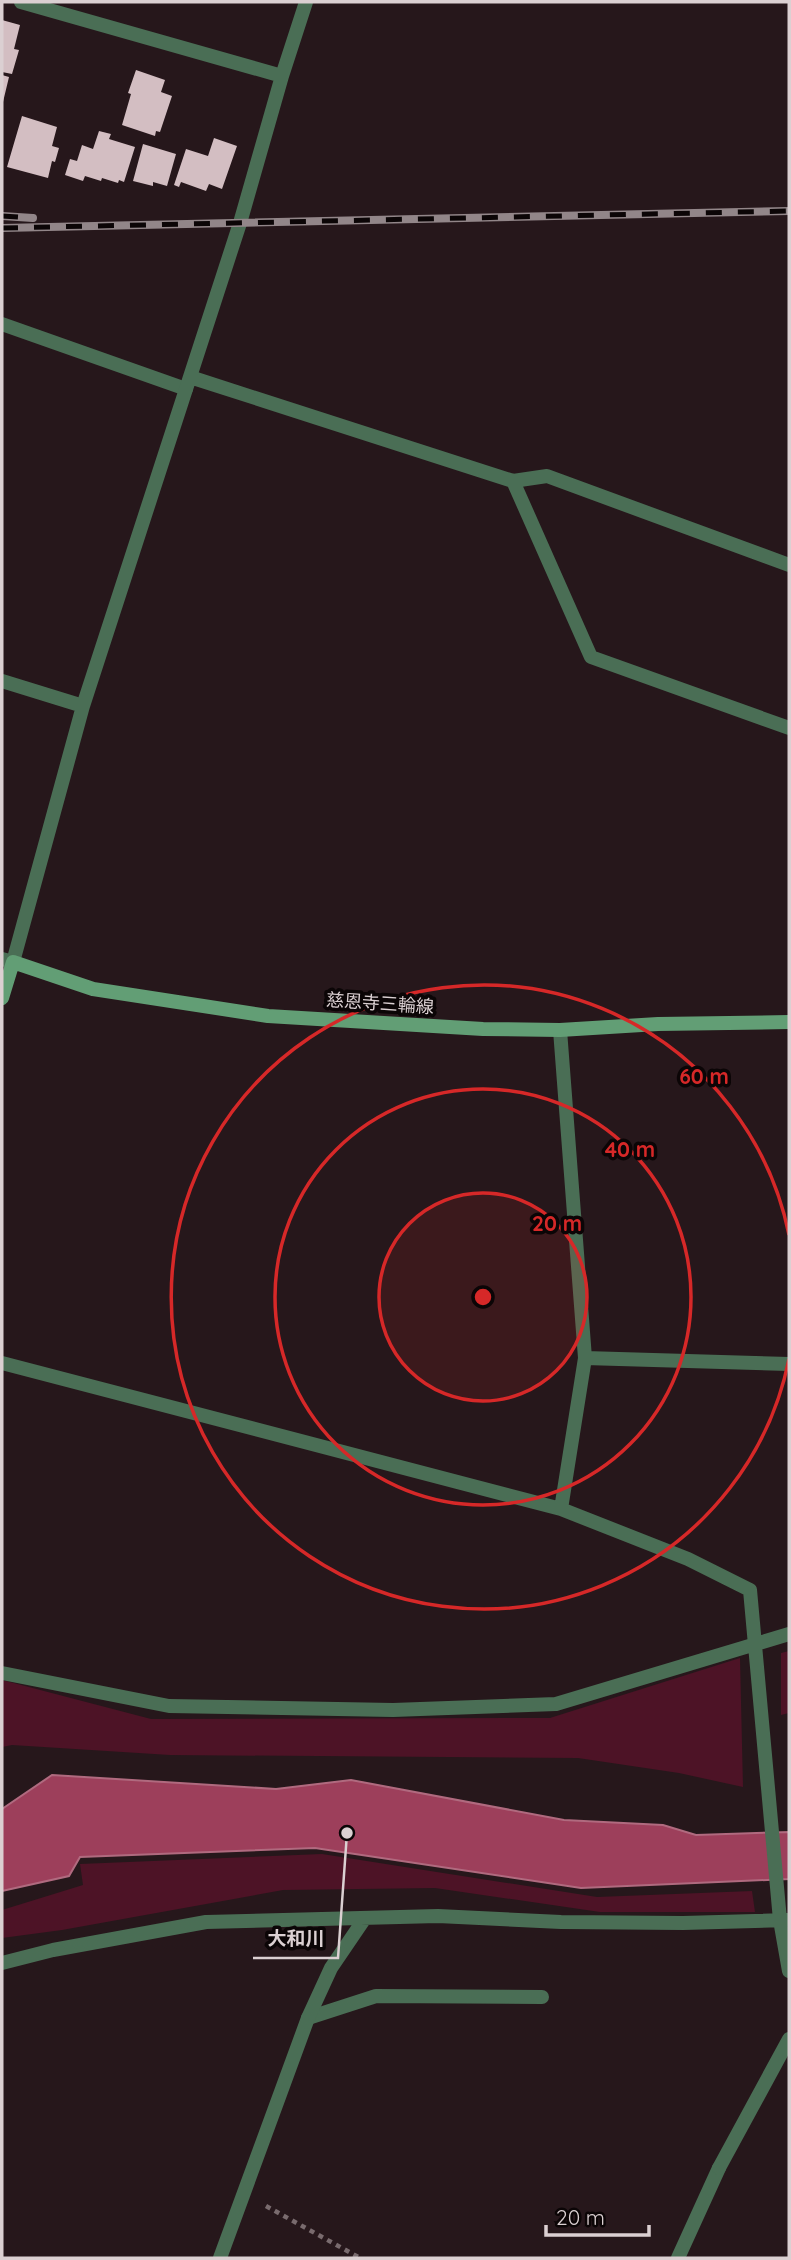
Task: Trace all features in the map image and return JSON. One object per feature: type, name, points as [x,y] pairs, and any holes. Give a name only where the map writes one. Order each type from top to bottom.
[{"type":"main road","points":[[2,998],[7,960]]},
{"type":"main road","name":"慈恩寺三輪線","points":[[7,960],[93,989],[268,1016],[483,1029],[560,1030],[658,1024],[789,1022]]},
{"type":"street","points":[[21,2],[282,76]]},
{"type":"street","points":[[7,960],[83,706],[240,223],[306,2]]},
{"type":"street","points":[[2,324],[513,481],[547,476],[789,565]]},
{"type":"street","points":[[513,481],[591,657],[789,728]]},
{"type":"street","points":[[2,681],[83,706]]},
{"type":"street","points":[[560,1030],[585,1358],[561,1509]]},
{"type":"street","points":[[585,1358],[789,1364]]},
{"type":"street","points":[[2,1363],[561,1509],[688,1559],[750,1590],[778,1889],[785,1920],[789,1971]]},
{"type":"street","points":[[2,1673],[169,1706],[393,1710],[556,1704],[789,1634]]},
{"type":"street","points":[[2,1964],[53,1950],[205,1922],[438,1916],[561,1922],[785,1920]]},
{"type":"street","points":[[220,2258],[308,2018],[331,1968],[365,1918]]},
{"type":"street","points":[[308,2018],[376,1996],[542,1997]]},
{"type":"street","points":[[678,2258],[719,2168],[789,2039]]},
{"type":"path","points":[[243,2194],[360,2258]]},
{"type":"shaded area","points":[[789,1651],[789,1713],[781,1715],[781,1653]]},
{"type":"shaded area","points":[[740,1658],[743,1787],[679,1773],[578,1758],[170,1755],[12,1745],[2,1747],[2,1680],[151,1719],[550,1718]]},
{"type":"shaded area","points":[[52,1775],[276,1789],[351,1780],[564,1820],[663,1825],[696,1835],[789,1832],[789,1879],[581,1888],[315,1848],[80,1857],[69,1876],[2,1891],[2,1809]]},
{"type":"shaded area","points":[[322,1854],[597,1897],[752,1891],[755,1912],[600,1912],[435,1888],[283,1890],[62,1930],[2,1938],[2,1910],[83,1885],[80,1864]]},
{"type":"building","points":[[2,20],[20,25],[14,49],[19,50],[12,74],[2,72]]},
{"type":"building","points":[[136,70],[165,80],[161,92],[172,96],[160,132],[156,131],[155,136],[122,125]]},
{"type":"building","points":[[2,75],[9,77],[3,102],[2,102]]},
{"type":"building","points":[[22,116],[57,127],[52,146],[59,148],[48,178],[7,167]]},
{"type":"building","points":[[99,131],[111,134],[109,139],[135,147],[124,182],[102,178],[101,181],[85,176],[83,181],[65,175],[70,159],[77,161],[82,145],[93,149]]},
{"type":"building","points":[[214,138],[237,146],[222,189],[209,184],[206,191],[181,182],[179,187],[174,185],[186,149],[208,156]]},
{"type":"building","points":[[143,144],[176,154],[167,186],[133,181]]},
{"type":"railway","points":[[2,228],[789,211]]},
{"type":"railway","points":[[2,216],[33,218]]},
{"type":"place","name":"大和川","points":[[347,1833]]}]
